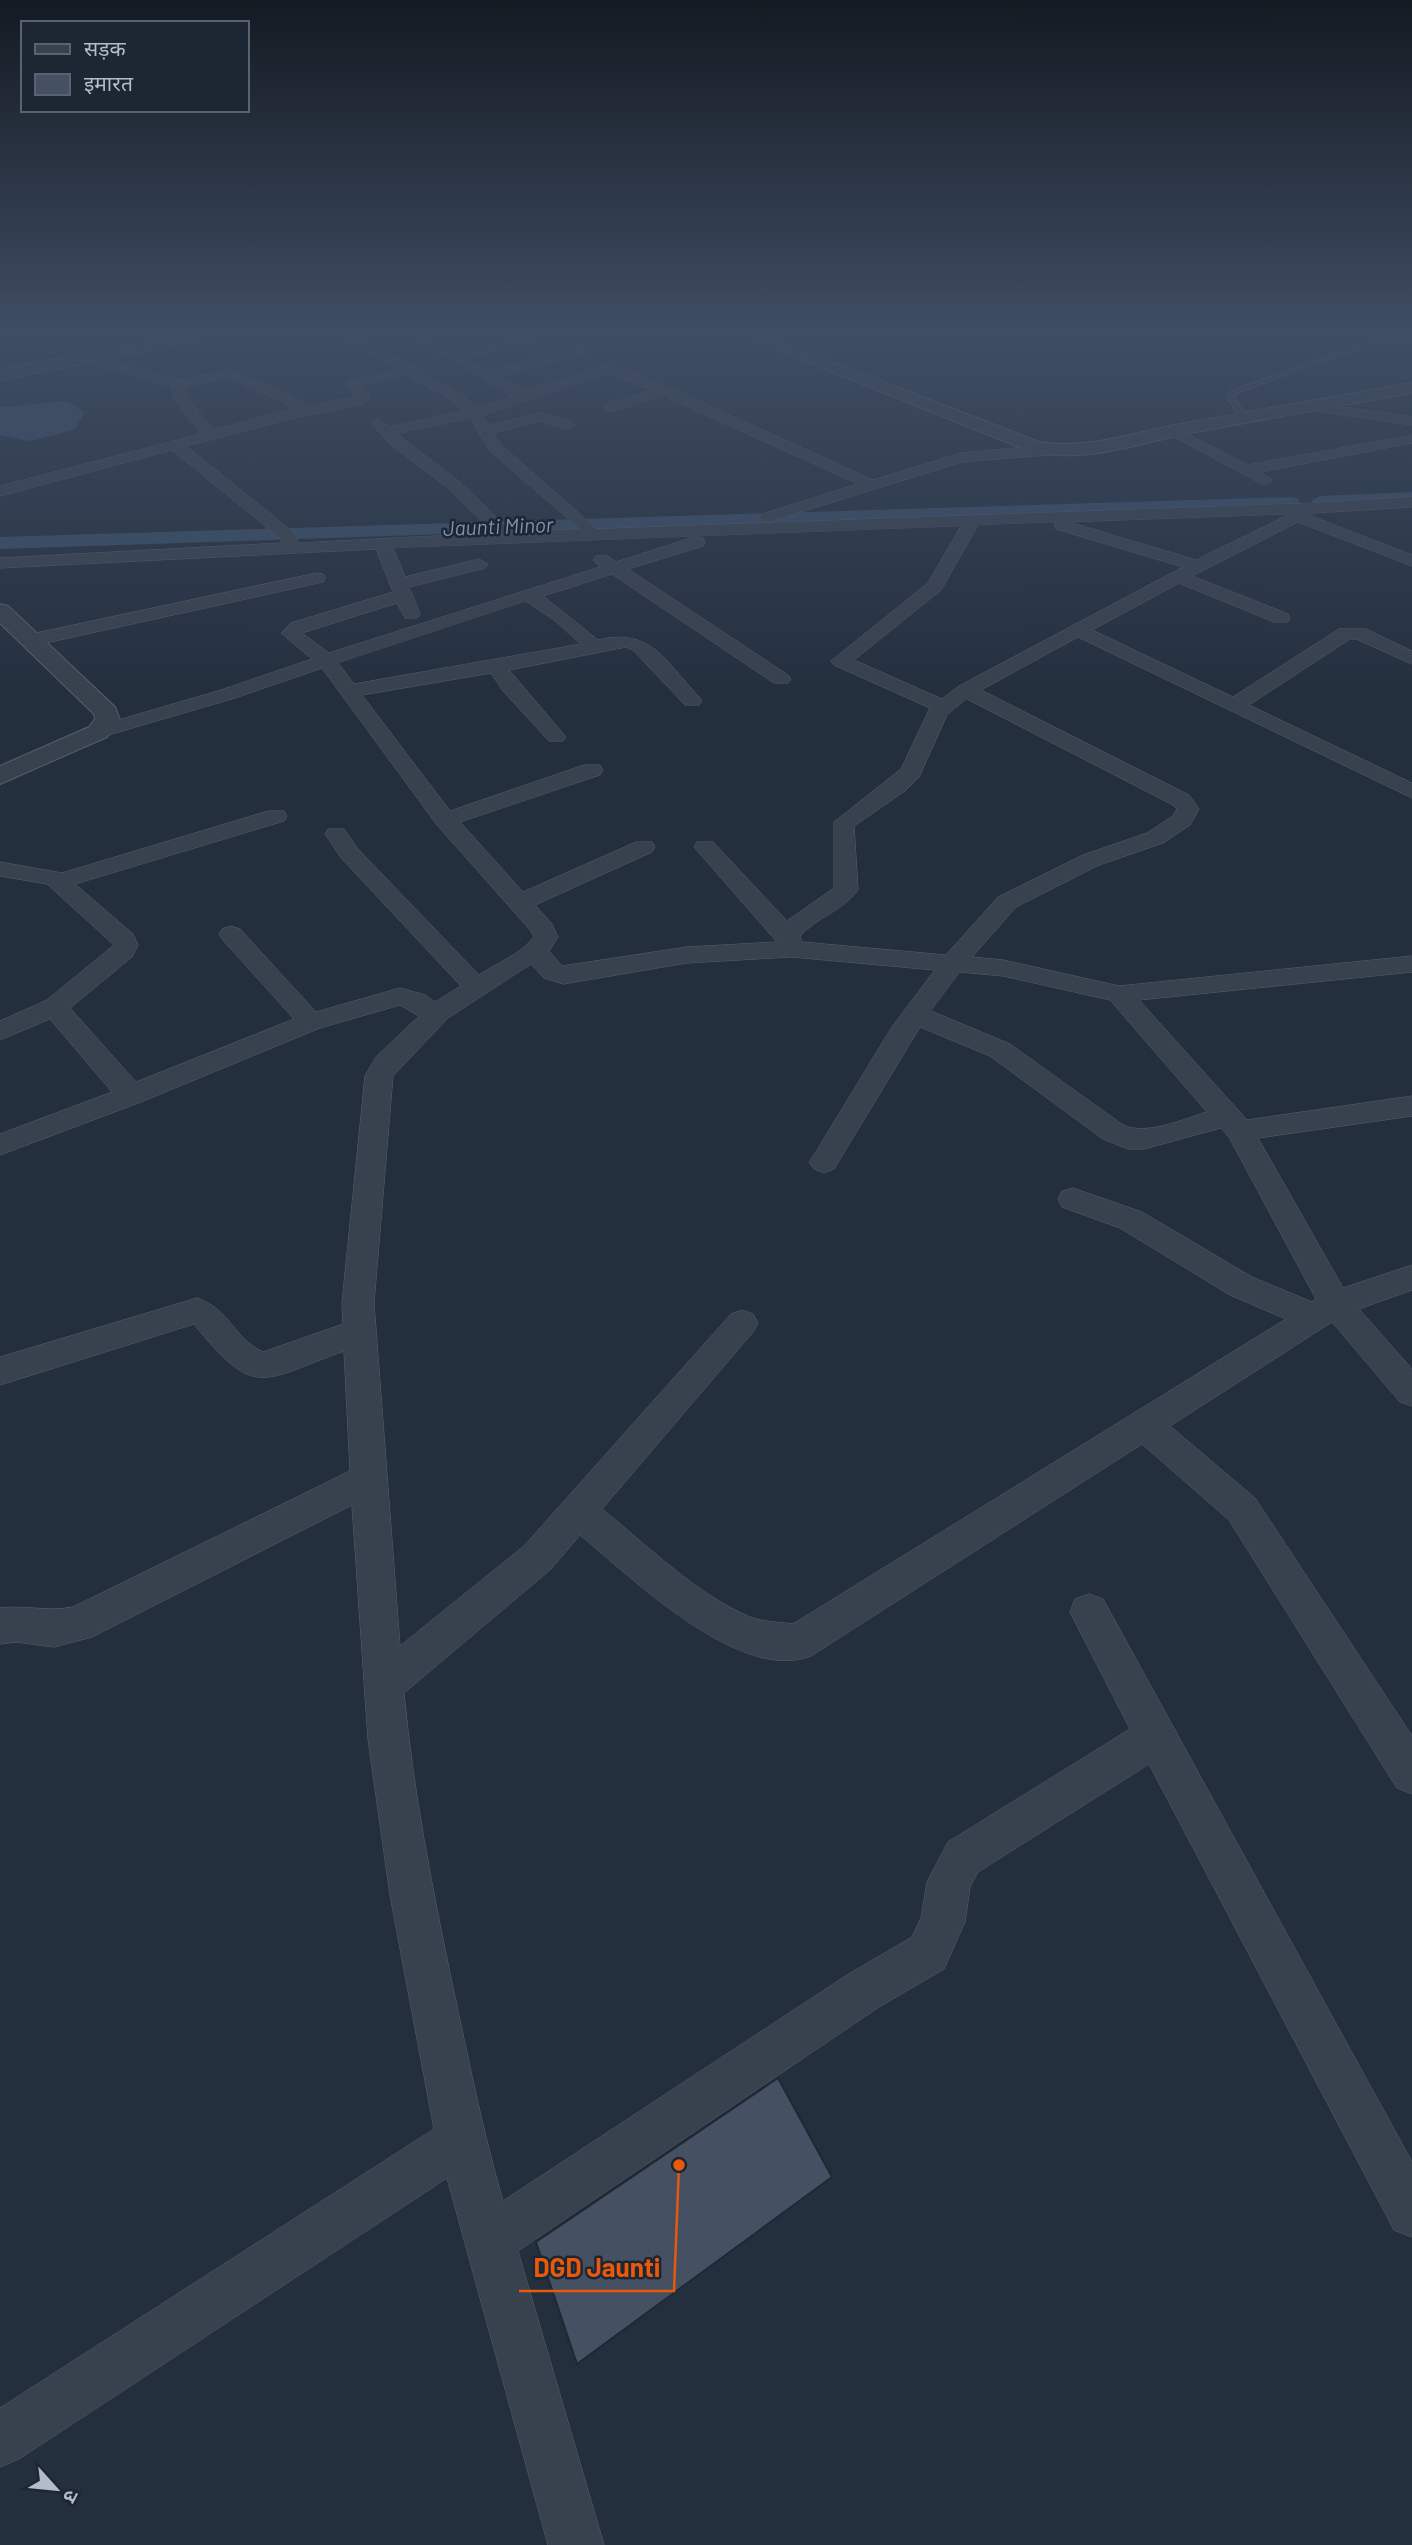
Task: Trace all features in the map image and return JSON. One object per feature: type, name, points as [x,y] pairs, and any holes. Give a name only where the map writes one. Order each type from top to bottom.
[{"type":"street","points":[[0,491],[149,452]]},
{"type":"street","points":[[183,452],[289,542]]},
{"type":"street","points":[[412,452],[448,480],[503,532]]},
{"type":"street","points":[[499,452],[585,530],[612,569],[781,679]]},
{"type":"street","points":[[799,452],[874,486]]},
{"type":"street","points":[[0,776],[98,732],[191,705],[418,629],[749,524],[961,458],[1029,452]]},
{"type":"street","points":[[1212,452],[1286,492],[1306,512],[1409,557]]},
{"type":"street","points":[[1245,470],[1343,452]]},
{"type":"street","points":[[0,563],[289,542],[503,532],[1306,512],[1412,502]]},
{"type":"street","points":[[790,943],[794,927],[840,898],[846,890],[843,826],[849,817],[897,786],[911,772],[942,706],[966,690],[1178,576],[1306,512]]},
{"type":"street","points":[[1037,517],[1198,566]]},
{"type":"street","points":[[942,706],[841,661],[935,586],[973,520]]},
{"type":"street","points":[[585,530],[749,524]]},
{"type":"street","points":[[0,546],[289,542],[383,544],[503,532]]},
{"type":"street","points":[[383,544],[418,629]]},
{"type":"street","points":[[478,564],[292,629],[290,633],[327,661],[445,820],[543,929],[546,937],[533,955]]},
{"type":"street","points":[[1178,576],[1281,618]]},
{"type":"street","points":[[32,640],[317,578]]},
{"type":"street","points":[[528,594],[560,616],[595,647]]},
{"type":"street","points":[[0,611],[106,712],[108,720],[98,732]]},
{"type":"street","points":[[1077,630],[1412,791]]},
{"type":"street","points":[[1236,705],[1346,633],[1359,633],[1412,657]]},
{"type":"street","points":[[350,691],[422,677],[498,668],[622,642],[636,643],[692,701]]},
{"type":"street","points":[[498,668],[510,687],[556,737]]},
{"type":"street","points":[[824,1162],[882,1063],[954,962],[1007,902],[1091,860],[1155,838],[1182,820],[1188,808],[1181,800],[966,690]]},
{"type":"street","points":[[445,820],[592,770]]},
{"type":"street","points":[[58,882],[276,816]]},
{"type":"street","points":[[337,834],[350,854],[457,970],[476,986]]},
{"type":"street","points":[[705,847],[790,943]]},
{"type":"street","points":[[519,903],[644,848]]},
{"type":"street","points":[[0,869],[54,878],[124,939],[126,945],[123,951],[56,1006],[0,1031]]},
{"type":"street","points":[[231,934],[311,1022]]},
{"type":"street","points":[[576,2545],[461,2140],[412,1895],[388,1740],[358,1303],[379,1076],[386,1064],[439,1012],[476,986],[533,955],[545,960],[554,972],[571,976],[687,955],[790,943],[1003,968],[1119,994],[1412,964]]},
{"type":"street","points":[[1119,994],[1233,1124],[1325,1310],[1412,1392]]},
{"type":"street","points":[[0,1145],[131,1096],[311,1022],[400,996],[416,1001],[428,1010],[439,1012]]},
{"type":"street","points":[[56,1006],[58,1012],[131,1096]]},
{"type":"street","points":[[916,1015],[1000,1050],[1113,1132],[1128,1139],[1144,1139],[1233,1124],[1412,1106]]},
{"type":"street","points":[[1073,1199],[1131,1220],[1241,1286],[1325,1310]]},
{"type":"street","points":[[579,1513],[702,1609],[741,1632],[797,1643],[1325,1310],[1412,1277]]},
{"type":"street","points":[[0,1371],[197,1311],[205,1315],[245,1360],[263,1366],[360,1331]]},
{"type":"street","points":[[383,1685],[537,1558],[742,1323]]},
{"type":"street","points":[[1144,1424],[1242,1509],[1412,1773]]},
{"type":"street","points":[[0,1626],[16,1624],[54,1629],[78,1624],[368,1479]]},
{"type":"street","points":[[1089,1612],[1412,2213]]},
{"type":"street","points":[[490,2240],[863,1991],[928,1953],[943,1922],[949,1882],[963,1857],[1156,1736]]},
{"type":"street","points":[[0,2440],[461,2140]]},
{"type":"building","points":[[778,2078],[832,2177],[577,2364],[536,2242]]},
{"type":"waterway","name":"Jaunti Minor","points":[[1320,501],[1412,497]]},
{"type":"waterway","name":"Jaunti Minor","points":[[0,543],[1291,502]]},
{"type":"place","name":"DGD Jaunti","points":[[679,2165]]}]
